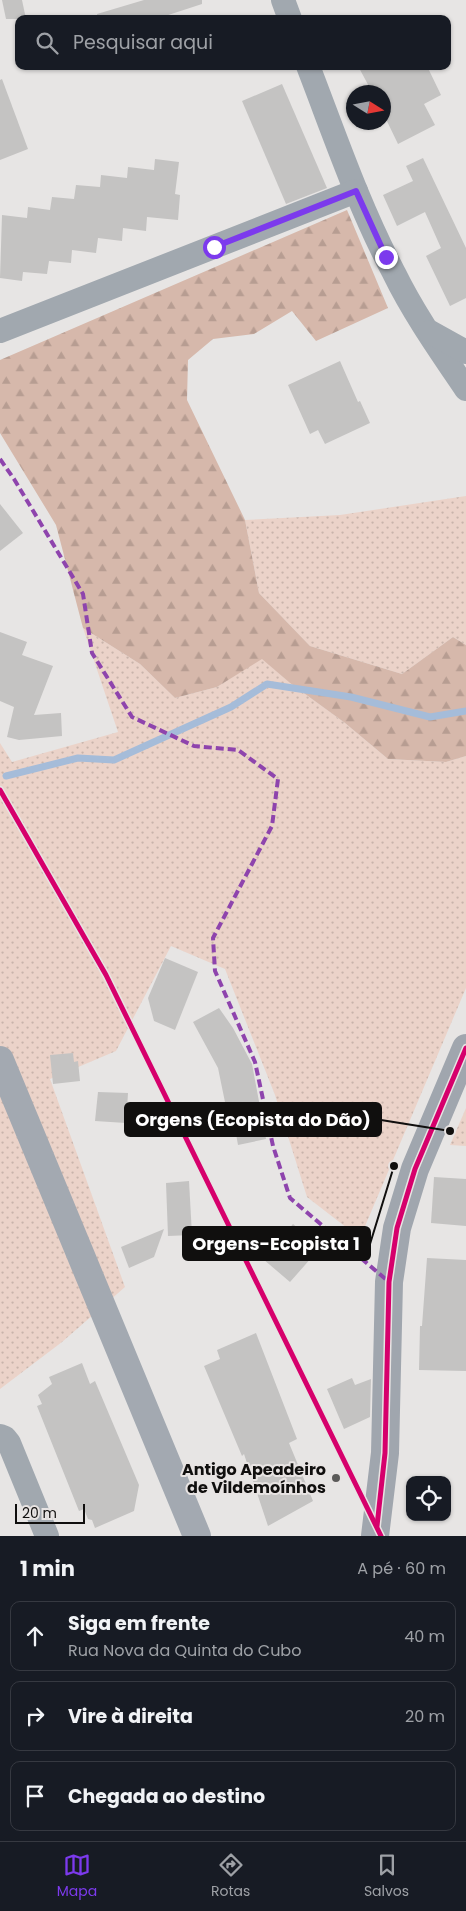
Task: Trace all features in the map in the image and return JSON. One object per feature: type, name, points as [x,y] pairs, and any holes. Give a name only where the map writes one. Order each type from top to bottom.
[{"type":"main road","points":[[0,1060],[197,1536]]},
{"type":"street","points":[[283,0],[289,15]]},
{"type":"street","points":[[310,70],[356,191],[394,274],[466,390]]},
{"type":"street","points":[[0,331],[356,191]]},
{"type":"street","points":[[427,330],[466,352]]},
{"type":"street","points":[[375,1536],[385,1453],[389,1282],[397,1228],[415,1169],[466,1048]]},
{"type":"street","points":[[0,1436],[10,1443],[47,1536]]},
{"type":"shaded area","points":[[466,496],[466,645],[453,637],[402,674],[310,646],[259,593],[245,520],[340,515]]},
{"type":"shaded area","points":[[83,628],[140,664],[175,698],[217,687],[262,658],[290,683],[345,723],[388,759],[446,762],[466,756],[466,988],[360,1238],[307,1197],[275,1095],[225,969],[171,946],[116,1051],[50,1079],[125,1287],[62,1342],[0,1389],[0,743],[12,762],[118,732]]},
{"type":"shaded area","points":[[466,1108],[466,1146],[450,1145]]},
{"type":"green space","points":[[347,210],[388,308],[316,341],[292,311],[254,334],[213,339],[188,360],[187,400],[245,520],[259,593],[310,646],[402,674],[453,637],[466,645],[466,756],[446,762],[388,759],[262,659],[217,687],[175,698],[140,664],[83,628],[56,525],[0,433],[0,360]]},
{"type":"building","points":[[2,0],[22,0],[25,15],[15,15],[15,19],[6,19]]},
{"type":"building","points":[[144,0],[202,0],[202,4],[168,15],[97,14]]},
{"type":"building","points":[[360,70],[429,70],[441,95],[424,104],[435,125],[398,144],[391,130],[391,85],[368,85]]},
{"type":"building","points":[[2,79],[28,149],[0,160],[0,80]]},
{"type":"building","points":[[282,84],[327,188],[286,204],[242,101]]},
{"type":"building","points":[[423,158],[466,248],[466,298],[450,306],[426,256],[441,248],[425,212],[397,226],[383,195],[413,181],[406,166]]},
{"type":"building","points":[[155,159],[179,162],[175,194],[180,195],[178,220],[147,217],[146,231],[123,228],[122,241],[98,238],[96,253],[72,250],[71,263],[49,261],[47,274],[23,272],[22,281],[0,278],[2,215],[27,218],[28,207],[50,210],[52,197],[74,199],[76,185],[100,187],[101,175],[127,178],[128,167],[154,170]]},
{"type":"building","points":[[340,361],[358,402],[360,401],[370,423],[325,444],[318,430],[310,434],[288,385]]},
{"type":"building","points":[[0,504],[23,533],[0,551]]},
{"type":"building","points":[[0,632],[27,642],[22,655],[53,666],[34,715],[61,713],[62,736],[19,740],[7,737],[14,707],[0,701]]},
{"type":"building","points":[[165,958],[198,972],[175,1030],[154,1021],[148,998]]},
{"type":"building","points":[[219,1008],[233,1028],[252,1064],[266,1139],[238,1145],[231,1106],[226,1107],[218,1068],[193,1022]]},
{"type":"building","points":[[73,1053],[74,1062],[78,1061],[80,1081],[53,1084],[50,1055]]},
{"type":"building","points":[[98,1092],[128,1093],[126,1123],[95,1121]]},
{"type":"building","points":[[434,1177],[466,1179],[466,1226],[431,1223]]},
{"type":"building","points":[[189,1181],[192,1235],[168,1236],[166,1183]]},
{"type":"building","points":[[293,1224],[320,1248],[290,1282],[263,1259]]},
{"type":"building","points":[[164,1229],[154,1257],[129,1268],[121,1247]]},
{"type":"building","points":[[427,1258],[466,1260],[466,1371],[419,1370],[420,1326],[422,1326]]},
{"type":"building","points":[[256,1333],[297,1439],[289,1443],[313,1501],[268,1526],[244,1454],[242,1456],[204,1366],[220,1359],[217,1350]]},
{"type":"building","points":[[82,1363],[90,1384],[95,1381],[139,1485],[134,1511],[95,1528],[92,1520],[88,1519],[84,1509],[79,1511],[37,1406],[42,1404],[38,1395],[52,1384],[49,1377]]},
{"type":"building","points":[[352,1378],[355,1385],[371,1379],[370,1417],[344,1429],[327,1389]]},
{"type":"waterway","points":[[6,776],[78,758],[114,760],[231,707],[267,684],[351,697],[430,717],[466,711]]},
{"type":"marked path","points":[[0,459],[83,594],[92,653],[132,717],[194,746],[238,750],[278,779],[272,826],[213,938],[215,971],[255,1062],[273,1146],[290,1198],[389,1282]]},
{"type":"cycle path","points":[[0,790],[106,975],[381,1536]]},
{"type":"cycle path","points":[[377,1526],[385,1453],[389,1282],[397,1228],[415,1169],[466,1048]]},
{"type":"place","name":"Orgens (Ecopista do Dão)","points":[[450,1131]]},
{"type":"place","name":"Orgens-Ecopista 1","points":[[394,1166]]},
{"type":"place","name":"Antigo Apeadeiro de Vildemoínhos","points":[[336,1478]]},
{"type":"route","points":[[214,247],[356,191],[386,257]]}]
